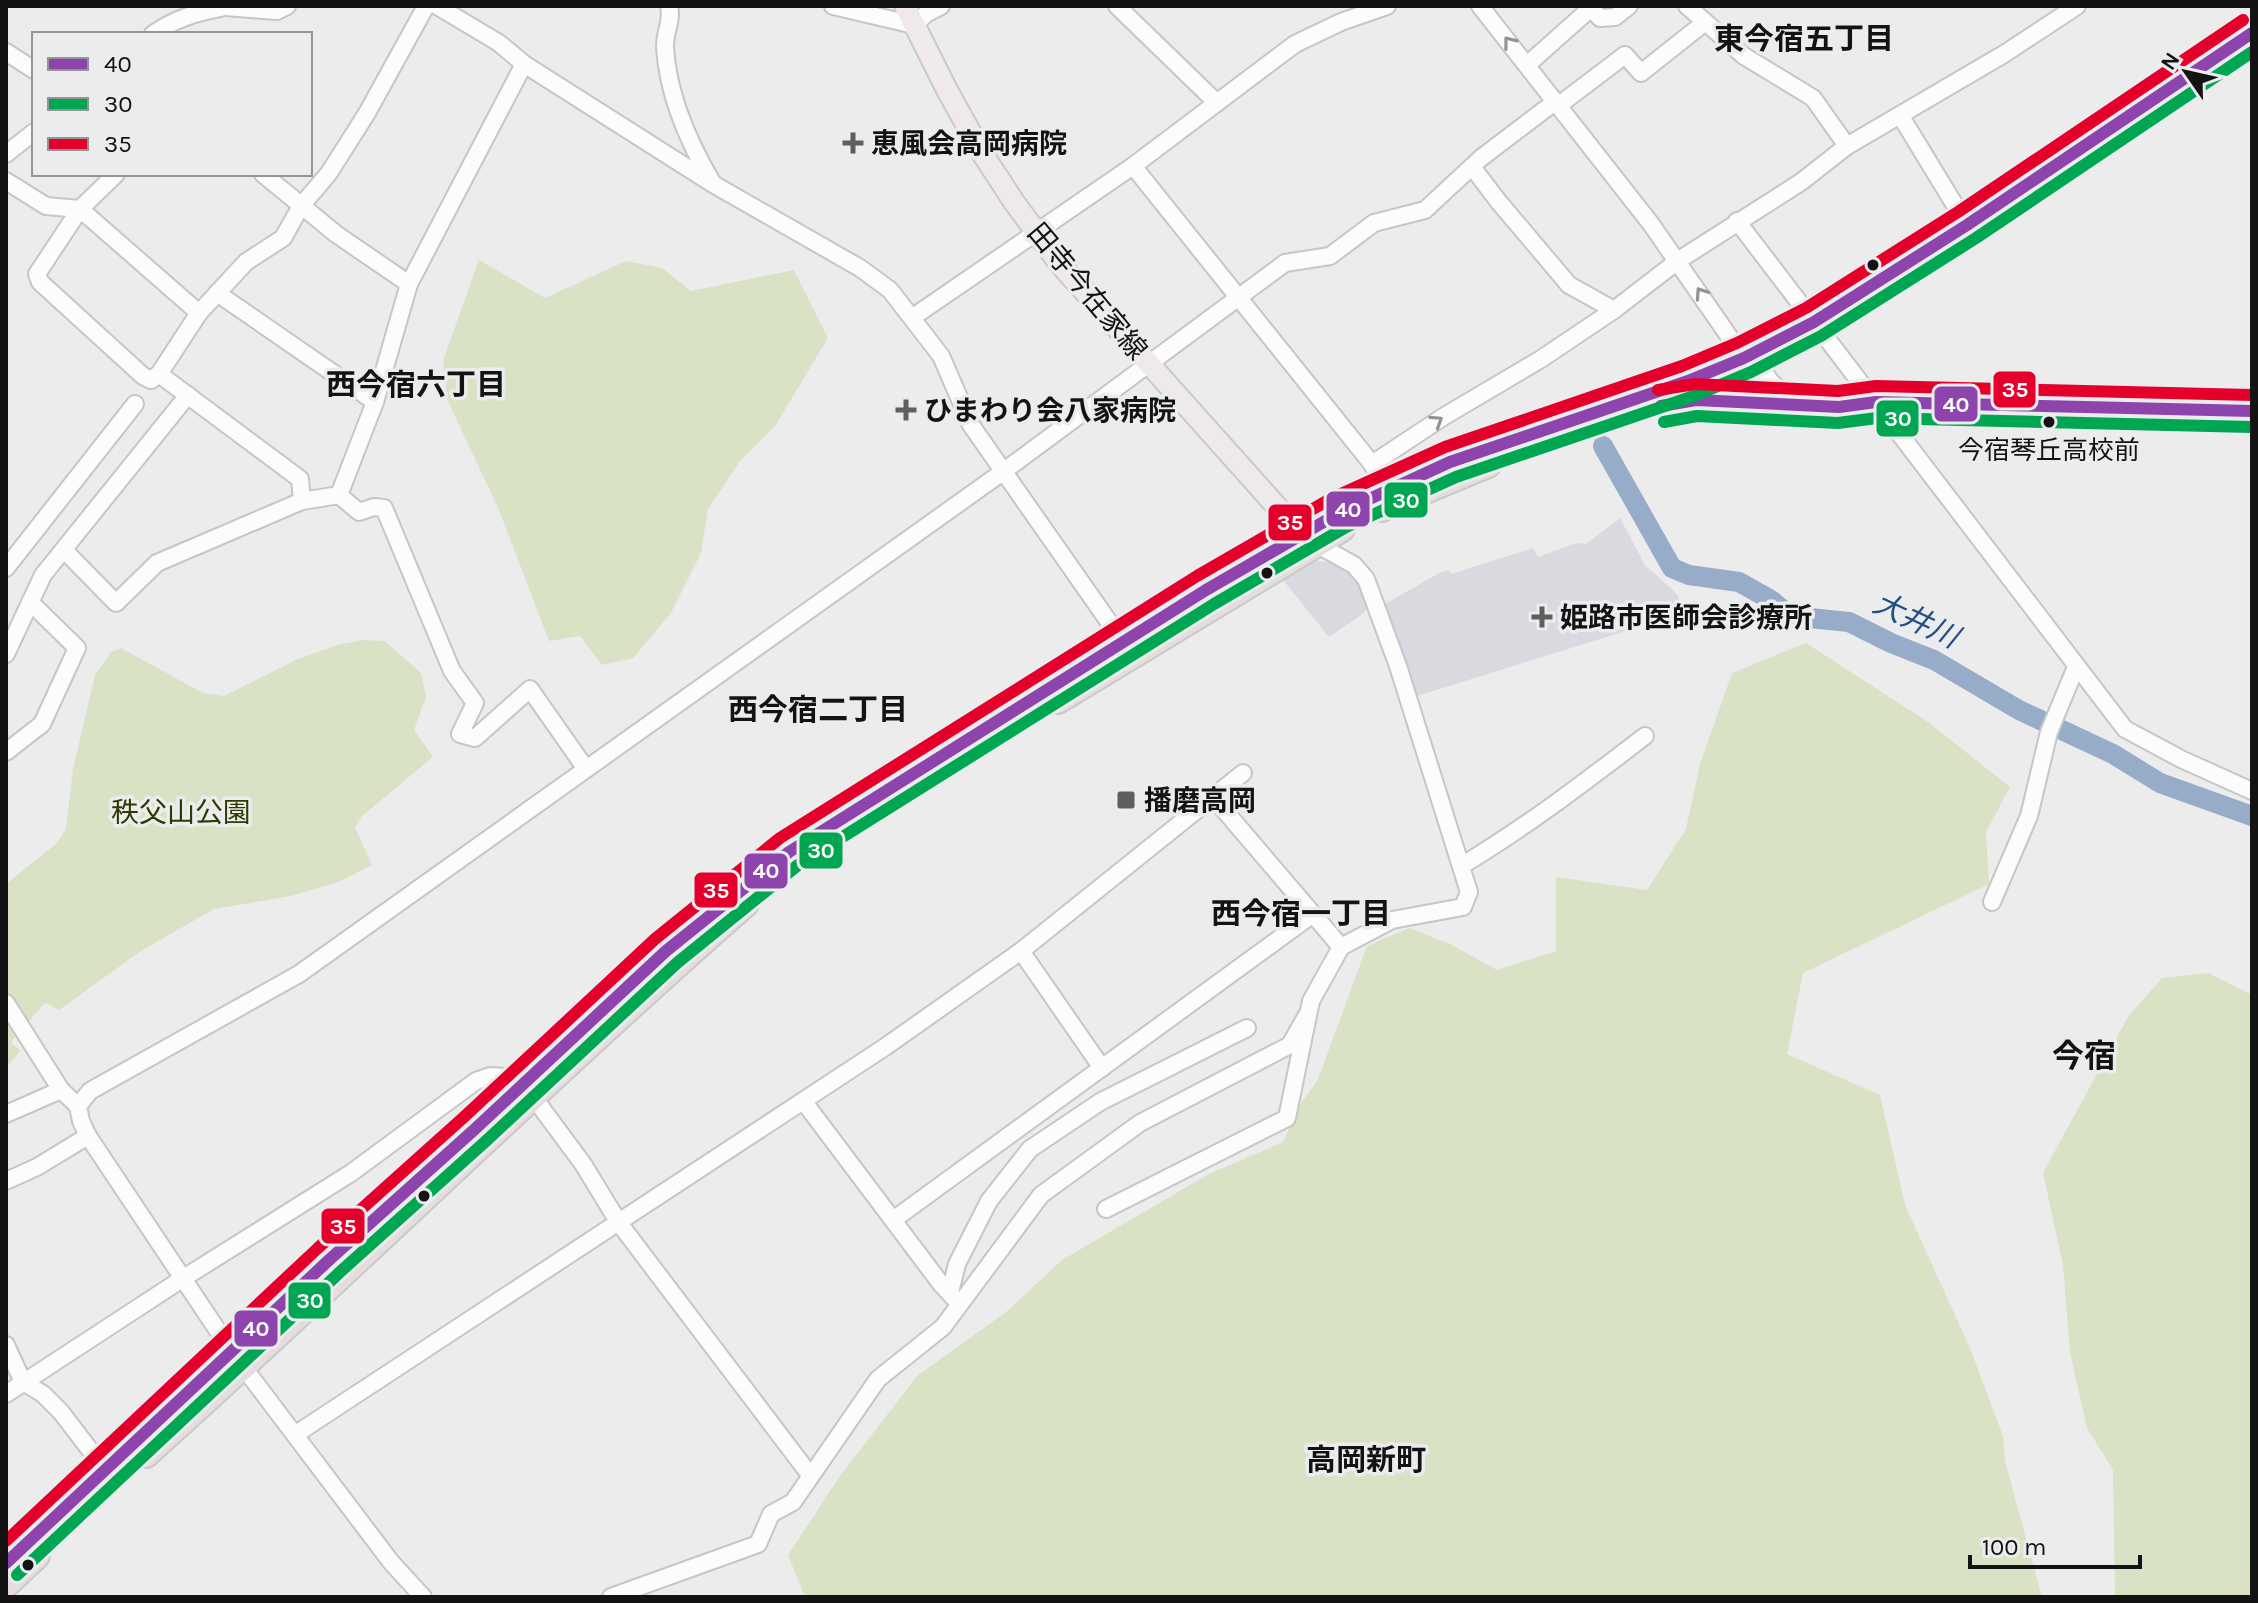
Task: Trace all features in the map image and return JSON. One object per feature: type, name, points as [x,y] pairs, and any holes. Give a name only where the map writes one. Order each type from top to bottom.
[{"type":"highway","points":[[528,1090],[799,863],[1385,490],[1450,462],[1688,381],[1755,354],[1814,322],[1967,225],[2252,33]]},
{"type":"highway","points":[[6,1585],[238,1360],[528,1090],[666,951],[789,852],[1123,642],[1309,538],[1449,480],[1668,404]]},
{"type":"highway","points":[[6,1563],[106,1471],[238,1360]]},
{"type":"main road","name":"田寺今在家線","points":[[905,6],[982,153],[1059,263],[1309,538]]},
{"type":"street","points":[[156,32],[175,19],[217,7],[277,11],[287,6]]},
{"type":"street","points":[[114,176],[80,209],[37,274],[40,282],[151,380],[159,374],[199,313],[217,293],[246,262],[283,238],[301,206],[329,173],[367,113],[426,6]]},
{"type":"street","points":[[437,6],[499,43],[524,64],[713,184],[860,268],[890,290],[941,356],[971,425],[1123,642]]},
{"type":"street","points":[[669,6],[671,13],[665,30],[665,50],[675,94],[696,153],[713,184]]},
{"type":"street","points":[[833,6],[914,25],[941,6]]},
{"type":"street","points":[[1117,6],[1217,103]]},
{"type":"street","points":[[913,317],[1133,166],[1295,44],[1341,22],[1387,6]]},
{"type":"street","points":[[1480,6],[1762,361],[1769,380],[1781,390],[1801,395]]},
{"type":"street","points":[[1527,65],[1591,8],[1600,18],[1615,17],[1629,6]]},
{"type":"street","points":[[1687,6],[1744,56],[1813,98],[1847,146]]},
{"type":"street","points":[[1372,464],[1443,417],[1541,359],[1614,310],[1679,260],[1801,182],[1847,146],[2004,54],[2077,6]]},
{"type":"street","points":[[78,1106],[90,1091],[299,974],[1004,471],[1285,263],[1330,256],[1374,223],[1425,210],[1473,168],[1625,55],[1641,73],[1704,23]]},
{"type":"street","points":[[6,52],[32,69]]},
{"type":"street","points":[[339,495],[375,402],[409,284],[524,64]]},
{"type":"street","points":[[1900,115],[1967,225]]},
{"type":"street","points":[[6,154],[32,134]]},
{"type":"street","points":[[1133,166],[1372,464],[1385,490]]},
{"type":"street","points":[[1473,168],[1569,285],[1614,310]]},
{"type":"street","points":[[265,176],[336,234],[409,284]]},
{"type":"street","points":[[6,181],[46,206],[80,209],[199,313]]},
{"type":"street","points":[[1737,221],[2125,729],[2183,760],[2252,791]]},
{"type":"street","points":[[217,293],[375,402]]},
{"type":"street","points":[[1755,354],[1755,381],[1764,391],[1775,396],[1842,396],[1876,402],[2252,411]]},
{"type":"street","points":[[159,374],[300,479],[302,501]]},
{"type":"street","points":[[6,654],[43,575],[188,395]]},
{"type":"street","points":[[1668,404],[1696,400],[1839,407],[1876,402]]},
{"type":"street","points":[[6,568],[135,404]]},
{"type":"street","points":[[64,550],[116,603],[157,563],[302,501],[339,495],[359,512],[374,507],[384,508],[452,671],[475,703],[460,734],[475,738],[530,689],[586,769]]},
{"type":"street","points":[[1106,1209],[1287,1118],[1311,1001],[1341,947],[1392,920],[1463,907],[1469,892],[1398,666],[1366,579],[1354,565],[1309,538]]},
{"type":"street","points":[[6,752],[42,724],[77,648],[30,602]]},
{"type":"street","points":[[1992,902],[2029,816],[2052,724],[2076,667]]},
{"type":"street","points":[[1461,866],[1554,806],[1645,736]]},
{"type":"street","points":[[296,1434],[804,1102],[1021,951],[1243,773]]},
{"type":"street","points":[[1213,797],[1341,947]]},
{"type":"street","points":[[893,1220],[1313,914]]},
{"type":"street","points":[[1021,951],[1102,1068]]},
{"type":"street","points":[[6,1003],[61,1090],[78,1106],[88,1136],[238,1360],[391,1562],[423,1597]]},
{"type":"street","points":[[611,1597],[758,1544],[771,1514],[793,1502],[878,1379],[943,1327],[955,1299],[1041,1195],[1140,1123],[1290,1045],[1307,1015]]},
{"type":"street","points":[[955,1299],[957,1264],[989,1201],[1030,1149],[1100,1102],[1247,1028]]},
{"type":"street","points":[[6,1394],[351,1173],[476,1081],[490,1076],[507,1077],[528,1090],[583,1164],[619,1223],[810,1475]]},
{"type":"street","points":[[6,1114],[61,1090]]},
{"type":"street","points":[[804,1102],[955,1299]]},
{"type":"street","points":[[6,1181],[37,1167],[88,1136]]},
{"type":"street","points":[[6,1345],[23,1382],[43,1394],[61,1412],[106,1471]]},
{"type":"shaded area","points":[[1620,518],[1645,565],[1678,595],[1683,613],[1414,697],[1385,604],[1441,572],[1448,570],[1451,574],[1533,548],[1538,557],[1576,543],[1586,544]]},
{"type":"shaded area","points":[[1316,561],[1331,562],[1357,576],[1369,602],[1364,613],[1329,637],[1283,580]]},
{"type":"green space","points":[[479,260],[545,298],[626,261],[662,268],[691,291],[794,270],[828,338],[775,426],[740,461],[708,509],[701,553],[671,613],[633,658],[602,665],[580,636],[549,641],[499,510],[447,399],[443,361]]},
{"type":"green space","name":"秩父山公園","points":[[363,640],[385,641],[421,673],[426,697],[414,730],[433,757],[361,817],[355,828],[372,865],[339,882],[291,896],[214,909],[141,951],[59,1010],[45,1003],[11,1042],[20,1051],[6,1068],[6,884],[57,843],[66,829],[73,769],[95,675],[111,652],[121,648],[203,693],[224,696],[298,659],[337,645]]},
{"type":"green space","points":[[1806,643],[1928,722],[2010,787],[1986,832],[1989,884],[1803,973],[1787,1054],[1880,1095],[1905,1205],[1970,1348],[2003,1436],[2005,1461],[2042,1597],[805,1597],[788,1555],[840,1476],[917,1376],[1006,1312],[1062,1260],[1207,1175],[1283,1142],[1298,1108],[1318,1079],[1367,946],[1409,928],[1450,944],[1497,970],[1556,951],[1556,877],[1647,890],[1686,829],[1700,764],[1732,673]]},
{"type":"green space","points":[[2209,973],[2252,995],[2252,1597],[2115,1597],[2113,1470],[2087,1428],[2070,1353],[2063,1265],[2043,1173],[2128,1017],[2162,978]]},
{"type":"waterway","name":"大井川","points":[[1603,446],[1672,568],[1689,575],[1739,582],[1771,600],[1790,616],[1849,622],[1934,660],[2019,710],[2113,754],[2160,783],[2252,816]]},
{"type":"transit line","name":"35","points":[[6,1541],[318,1248],[655,939],[780,838],[1197,576],[1332,498],[1445,447],[1682,366],[1737,343],[1806,308],[1958,212],[2243,20]]},
{"type":"transit line","name":"40","points":[[6,1563],[329,1260],[666,951],[789,852],[1206,590],[1339,513],[1450,462],[1688,381],[1744,358],[1814,322],[1967,225],[2252,33]]},
{"type":"transit line","name":"30","points":[[17,1575],[340,1272],[677,963],[798,865],[1214,604],[1346,527],[1456,477],[1694,396],[1751,372],[1821,336],[1976,238],[2252,52]]},
{"type":"transit line","name":"35","points":[[1658,390],[1695,384],[1838,391],[1876,386],[2252,395]]},
{"type":"transit line","name":"40","points":[[1661,406],[1696,400],[1839,407],[1876,402],[2252,411]]},
{"type":"transit line","name":"30","points":[[1664,422],[1697,416],[1838,423],[1877,418],[2252,427]]},
{"type":"place","name":"恵風会高岡病院","points":[[853,143]]},
{"type":"place","name":"ひまわり会八家病院","points":[[906,410]]},
{"type":"place","name":"今宿琴丘高校前","points":[[2049,422]]},
{"type":"place","name":"姫路市医師会診療所","points":[[1542,617]]},
{"type":"place","name":"播磨高岡","points":[[1126,800]]},
{"type":"district","name":"東今宿五丁目","points":[[1804,39]]},
{"type":"district","name":"西今宿六丁目","points":[[416,385]]},
{"type":"district","name":"西今宿二丁目","points":[[818,710]]},
{"type":"district","name":"西今宿一丁目","points":[[1301,914]]},
{"type":"district","name":"今宿","points":[[2084,1056]]},
{"type":"district","name":"高岡新町","points":[[1366,1460]]}]
